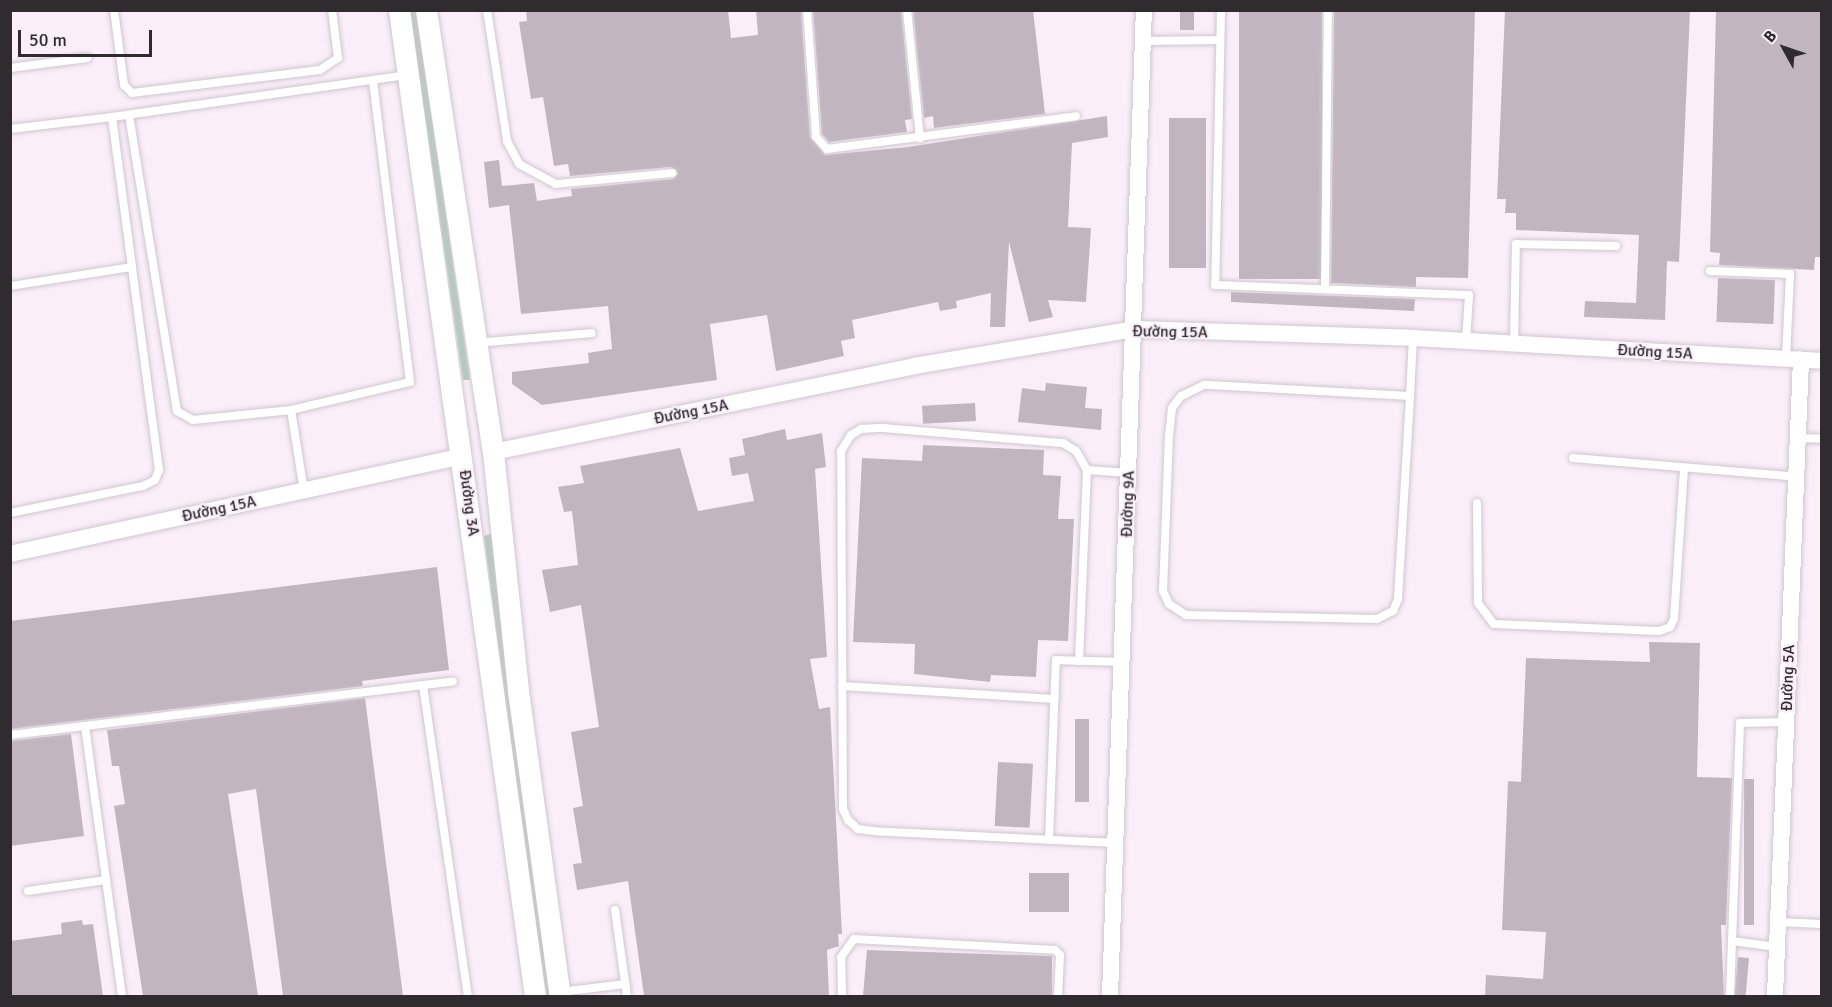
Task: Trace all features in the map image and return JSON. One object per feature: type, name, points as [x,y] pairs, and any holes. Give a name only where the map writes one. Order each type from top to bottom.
[{"type":"street","name":"Đường 3A","points":[[399,10],[463,456],[535,996]]},
{"type":"street","name":"Đường 3A","points":[[426,10],[474,343],[493,453],[519,698],[559,994]]},
{"type":"street","name":"Đường 9A","points":[[1110,996],[1144,10]]},
{"type":"street","name":"Đường 15A","points":[[493,453],[914,366],[1134,329],[1413,338],[1821,361]]},
{"type":"street","name":"Đường 5A","points":[[1775,996],[1797,477],[1798,438],[1794,360]]},
{"type":"street","points":[[463,456],[493,453]]},
{"type":"street","name":"Đường 15A","points":[[10,554],[463,456]]},
{"type":"lane","points":[[114,10],[124,85],[132,93],[320,70],[338,58],[332,10]]},
{"type":"lane","points":[[487,10],[507,141],[519,164],[556,184],[672,173]]},
{"type":"lane","points":[[807,10],[816,137],[820,146],[826,149],[1076,116]]},
{"type":"lane","points":[[907,10],[920,138]]},
{"type":"lane","points":[[1221,10],[1215,285],[1469,295],[1466,341]]},
{"type":"lane","points":[[1325,289],[1328,10]]},
{"type":"lane","points":[[1143,41],[1220,40]]},
{"type":"lane","points":[[10,68],[87,58]]},
{"type":"lane","points":[[10,129],[129,115],[408,75]]},
{"type":"lane","points":[[129,115],[177,411],[193,420],[291,410],[410,382],[373,81]]},
{"type":"lane","points":[[10,513],[143,486],[155,480],[159,470],[112,117]]},
{"type":"lane","points":[[1514,344],[1516,244],[1616,246]]},
{"type":"lane","points":[[10,286],[132,267]]},
{"type":"lane","points":[[1710,271],[1790,274],[1794,360]]},
{"type":"lane","points":[[474,343],[592,333]]},
{"type":"lane","points":[[1410,396],[1204,386],[1181,396],[1172,408],[1168,455],[1163,591],[1169,604],[1186,615],[1377,619],[1393,611],[1398,599],[1410,396],[1413,338]]},
{"type":"lane","points":[[291,410],[304,491]]},
{"type":"lane","points":[[1079,661],[1087,470],[1076,451],[1063,443],[873,427],[851,435],[841,452],[843,808],[851,824],[874,831],[1116,843]]},
{"type":"lane","points":[[1798,438],[1821,439]]},
{"type":"lane","points":[[1573,458],[1797,477]]},
{"type":"lane","points":[[1477,503],[1478,603],[1494,624],[1659,631],[1670,627],[1674,619],[1684,468]]},
{"type":"lane","points":[[1087,470],[1129,473]]},
{"type":"lane","points":[[1049,840],[1056,660],[1123,662]]},
{"type":"lane","points":[[10,735],[453,681]]},
{"type":"lane","points":[[423,685],[468,996]]},
{"type":"lane","points":[[842,686],[1055,699]]},
{"type":"lane","points":[[1730,996],[1740,723],[1786,722]]},
{"type":"lane","points":[[85,726],[122,996]]},
{"type":"lane","points":[[28,891],[106,880]]},
{"type":"lane","points":[[615,910],[627,996]]},
{"type":"lane","points":[[1778,922],[1821,924]]},
{"type":"lane","points":[[842,996],[841,957],[854,939],[1055,950],[1060,955],[1058,996]]},
{"type":"lane","points":[[1732,941],[1777,947]]},
{"type":"lane","points":[[559,994],[626,984]]},
{"type":"green space","points":[[410,11],[416,11],[470,380],[463,380]]},
{"type":"green space","points":[[491,534],[551,996],[545,996],[484,536]]},
{"type":"building","points":[[526,10],[728,10],[731,38],[758,35],[756,10],[801,10],[810,137],[825,155],[908,147],[1107,116],[1108,137],[1072,143],[1068,227],[1091,228],[1086,302],[1048,300],[1053,317],[1029,322],[1009,242],[1005,327],[990,327],[991,293],[956,301],[957,308],[940,311],[938,302],[852,320],[855,338],[841,341],[844,356],[776,371],[767,315],[710,324],[717,380],[542,405],[512,384],[512,372],[589,363],[588,353],[612,349],[608,306],[521,314],[509,205],[489,208],[484,162],[499,160],[502,186],[534,183],[537,201],[572,196],[571,189],[673,179],[678,173],[671,167],[570,176],[568,164],[554,166],[543,97],[531,99],[519,22],[527,21]]},
{"type":"building","points":[[813,10],[901,10],[912,119],[905,120],[907,132],[829,142],[822,134]]},
{"type":"building","points":[[913,10],[1033,10],[1045,114],[934,128],[933,116],[924,118]]},
{"type":"building","points":[[1180,10],[1194,10],[1194,30],[1180,30]]},
{"type":"building","points":[[1239,10],[1322,10],[1322,279],[1239,279]]},
{"type":"building","points":[[1334,10],[1475,10],[1468,278],[1416,277],[1416,287],[1331,283]]},
{"type":"building","points":[[1505,10],[1690,10],[1679,262],[1667,261],[1665,320],[1584,317],[1585,301],[1636,303],[1639,235],[1516,230],[1516,213],[1505,213],[1506,199],[1497,199]]},
{"type":"building","points":[[1716,10],[1821,10],[1821,257],[1815,257],[1814,270],[1719,265],[1720,253],[1710,252]]},
{"type":"building","points":[[1169,118],[1206,118],[1206,268],[1169,268]]},
{"type":"building","points":[[1718,278],[1775,280],[1773,324],[1716,322]]},
{"type":"building","points":[[1231,292],[1415,299],[1414,311],[1231,302]]},
{"type":"building","points":[[1046,383],[1087,387],[1085,408],[1102,409],[1101,430],[1018,422],[1022,388],[1045,391]]},
{"type":"building","points":[[975,403],[976,421],[923,424],[922,406]]},
{"type":"building","points":[[785,429],[787,440],[822,433],[826,467],[815,469],[827,657],[810,659],[819,709],[830,707],[842,934],[838,934],[839,946],[827,950],[829,996],[644,996],[628,881],[577,890],[573,864],[582,863],[573,808],[583,806],[571,732],[599,727],[581,605],[550,612],[542,570],[578,565],[572,511],[564,512],[558,487],[584,483],[580,466],[680,448],[698,511],[754,501],[748,473],[732,476],[729,458],[745,455],[742,439]]},
{"type":"building","points":[[923,445],[1044,450],[1043,475],[1061,476],[1058,519],[1074,519],[1068,641],[1038,640],[1036,677],[991,675],[990,682],[914,674],[915,644],[853,642],[862,458],[922,461]]},
{"type":"building","points":[[437,567],[449,670],[362,681],[363,686],[10,729],[10,621]]},
{"type":"building","points":[[1649,642],[1700,643],[1697,777],[1732,778],[1726,925],[1721,925],[1724,996],[1485,996],[1486,975],[1543,979],[1546,932],[1502,930],[1508,781],[1521,782],[1526,658],[1650,662]]},
{"type":"building","points":[[365,698],[403,996],[283,996],[256,789],[228,794],[258,996],[143,996],[114,806],[125,804],[119,766],[112,766],[107,730]]},
{"type":"building","points":[[1075,719],[1089,719],[1089,802],[1075,802]]},
{"type":"building","points":[[71,734],[84,836],[10,846],[10,741]]},
{"type":"building","points":[[998,762],[1033,764],[1030,828],[995,826]]},
{"type":"building","points":[[1744,779],[1754,779],[1754,925],[1744,925]]},
{"type":"building","points":[[1029,873],[1069,873],[1069,912],[1029,912]]},
{"type":"building","points":[[82,920],[83,925],[93,924],[103,996],[10,996],[10,941],[62,934],[61,923]]},
{"type":"building","points":[[867,950],[1052,956],[1052,996],[863,996]]},
{"type":"building","points":[[1738,957],[1749,958],[1746,996],[1735,996]]}]
